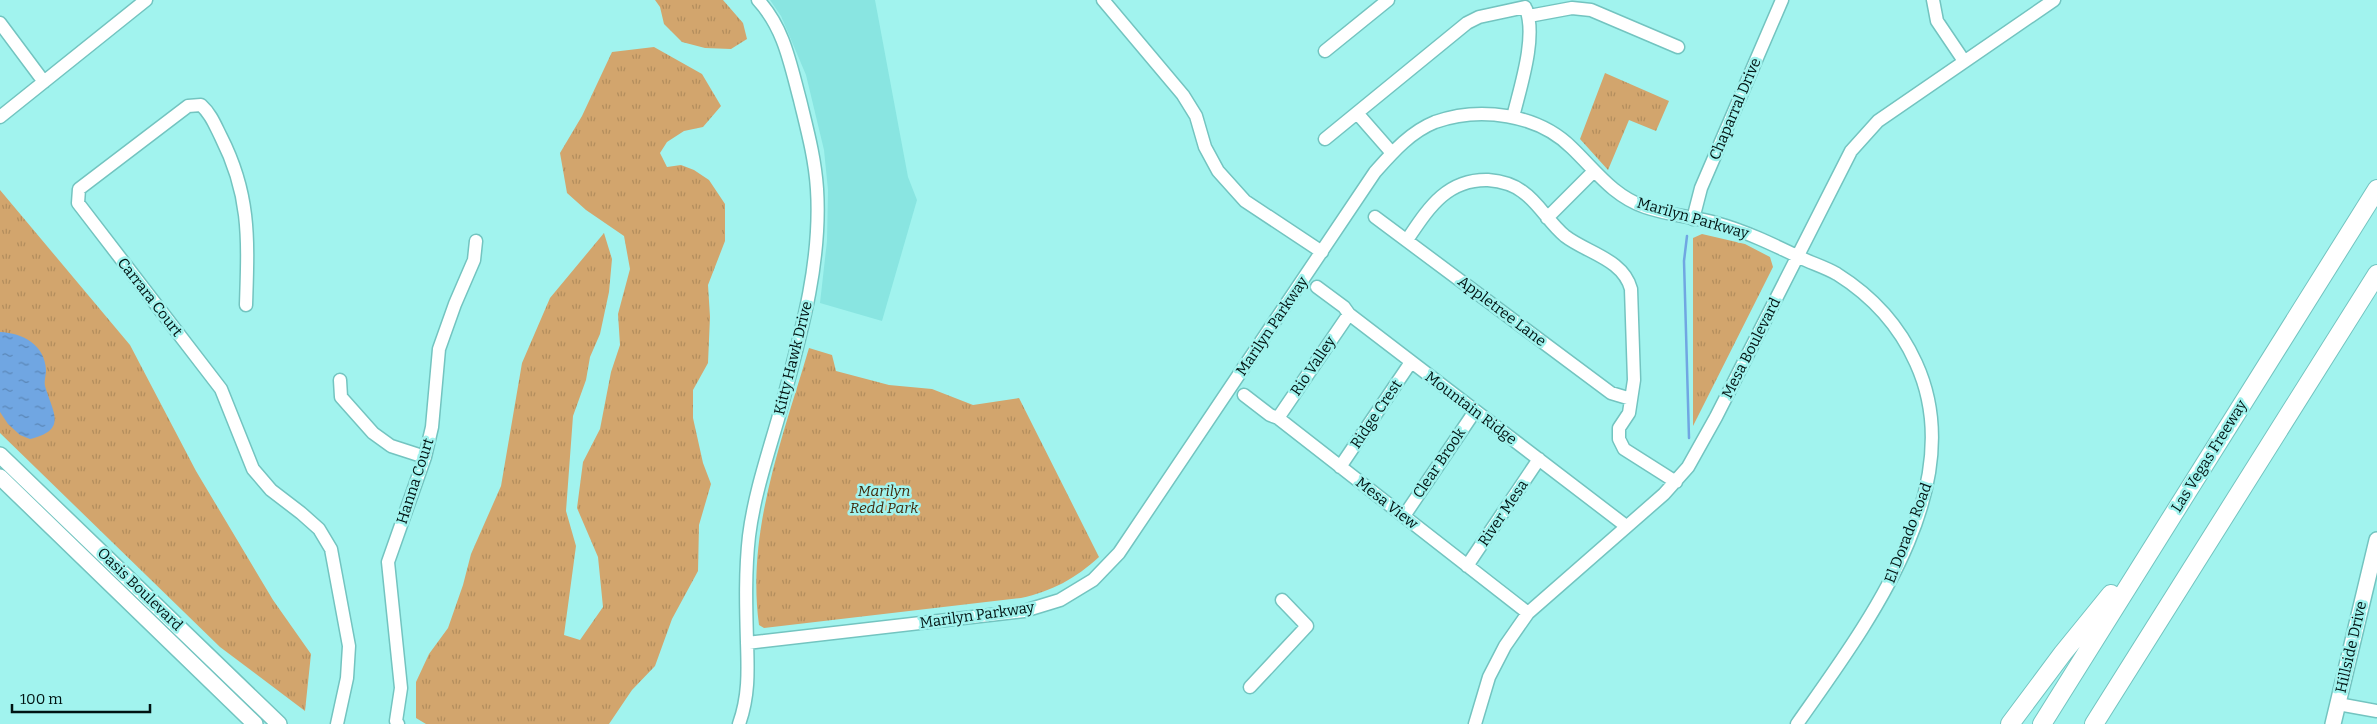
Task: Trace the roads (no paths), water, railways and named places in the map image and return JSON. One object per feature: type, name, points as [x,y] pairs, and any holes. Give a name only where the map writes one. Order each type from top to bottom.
[{"type":"highway","name":"Las Vegas Freeway","points":[[2042,724],[2162,529],[2377,189]]},
{"type":"highway","points":[[2094,724],[2377,274]]},
{"type":"highway","points":[[2010,724],[2063,653],[2162,529]]},
{"type":"main road","name":"Oasis Boulevard","points":[[0,455],[279,724]]},
{"type":"main road","name":"Oasis Boulevard","points":[[0,477],[255,724]]},
{"type":"main road","name":"Hillside Drive","points":[[2333,724],[2377,540]]},
{"type":"street","points":[[0,117],[146,0]]},
{"type":"street","name":"Kitty Hawk Drive","points":[[739,724],[744,711],[749,678],[746,587],[749,536],[759,486],[807,307],[816,243],[817,198],[812,146],[785,43],[769,12],[758,0]]},
{"type":"street","points":[[1103,0],[1183,95],[1196,116],[1205,147],[1218,171],[1245,201],[1322,252]]},
{"type":"street","points":[[1325,51],[1388,0]]},
{"type":"street","name":"Chaparral Drive","points":[[1692,219],[1701,188],[1782,0]]},
{"type":"street","points":[[1933,0],[1937,21],[1964,62]]},
{"type":"street","name":"Mesa Boulevard","points":[[1475,724],[1489,677],[1506,646],[1528,613],[1676,482],[1699,450],[1850,151],[1878,121],[2054,0]]},
{"type":"street","points":[[1513,117],[1530,41],[1526,8]]},
{"type":"street","points":[[1325,139],[1467,23],[1479,17],[1526,8],[1591,10],[1678,47]]},
{"type":"street","points":[[0,23],[44,82]]},
{"type":"street","name":"Carrara Court","points":[[246,305],[248,237],[244,198],[230,156],[209,112],[201,105],[188,106],[79,188],[78,203],[221,389],[253,469],[271,490],[301,512],[319,529],[331,549],[350,646],[347,678],[337,724]]},
{"type":"street","points":[[1357,113],[1392,153]]},
{"type":"street","name":"Marilyn Parkway","points":[[747,643],[1024,611],[1060,600],[1093,580],[1119,553],[1375,172],[1410,137],[1434,122],[1472,114],[1513,117],[1540,125],[1571,147],[1593,172],[1616,192],[1644,206],[1715,223],[1754,236],[1797,256]]},
{"type":"street","points":[[1547,218],[1593,172]]},
{"type":"street","points":[[1407,240],[1428,209],[1447,191],[1471,180],[1494,180],[1510,184],[1525,192],[1547,218],[1566,236],[1611,263],[1628,279],[1631,289],[1634,380],[1629,413],[1619,428],[1618,439],[1624,449],[1676,482]]},
{"type":"street","name":"Appletree Lane","points":[[1375,217],[1611,393],[1631,399]]},
{"type":"street","name":"Hanna Court","points":[[398,724],[396,721],[401,688],[388,562],[425,457],[432,427],[439,349],[454,304],[474,260],[476,241]]},
{"type":"street","name":"El Dorado Road","points":[[1797,256],[1835,273],[1865,294],[1890,319],[1904,339],[1921,372],[1928,397],[1933,448],[1928,485],[1891,581],[1868,622],[1797,724]]},
{"type":"street","name":"Mountain Ridge","points":[[1317,287],[1411,362],[1626,526]]},
{"type":"street","name":"Rio Valley","points":[[1278,418],[1349,314]]},
{"type":"street","name":"Ridge Crest","points":[[1340,466],[1411,362]]},
{"type":"street","points":[[340,380],[341,397],[373,433],[391,446],[425,457]]},
{"type":"street","name":"Mesa View","points":[[1244,395],[1270,415],[1278,418],[1528,613]]},
{"type":"street","name":"Clear Brook","points":[[1404,516],[1475,411]]},
{"type":"street","name":"River Mesa","points":[[1467,566],[1539,459]]},
{"type":"street","points":[[1250,687],[1307,626],[1282,600]]},
{"type":"street","points":[[2338,704],[2377,711]]},
{"type":"water","points":[[0,332],[17,335],[31,342],[37,347],[45,361],[45,386],[55,419],[54,425],[42,435],[30,439],[20,435],[8,424],[0,412]]},
{"type":"waterway","points":[[1687,236],[1684,261],[1689,438]]},
{"type":"park label","name":"Marilyn Redd Park","points":[[884,500]]}]
